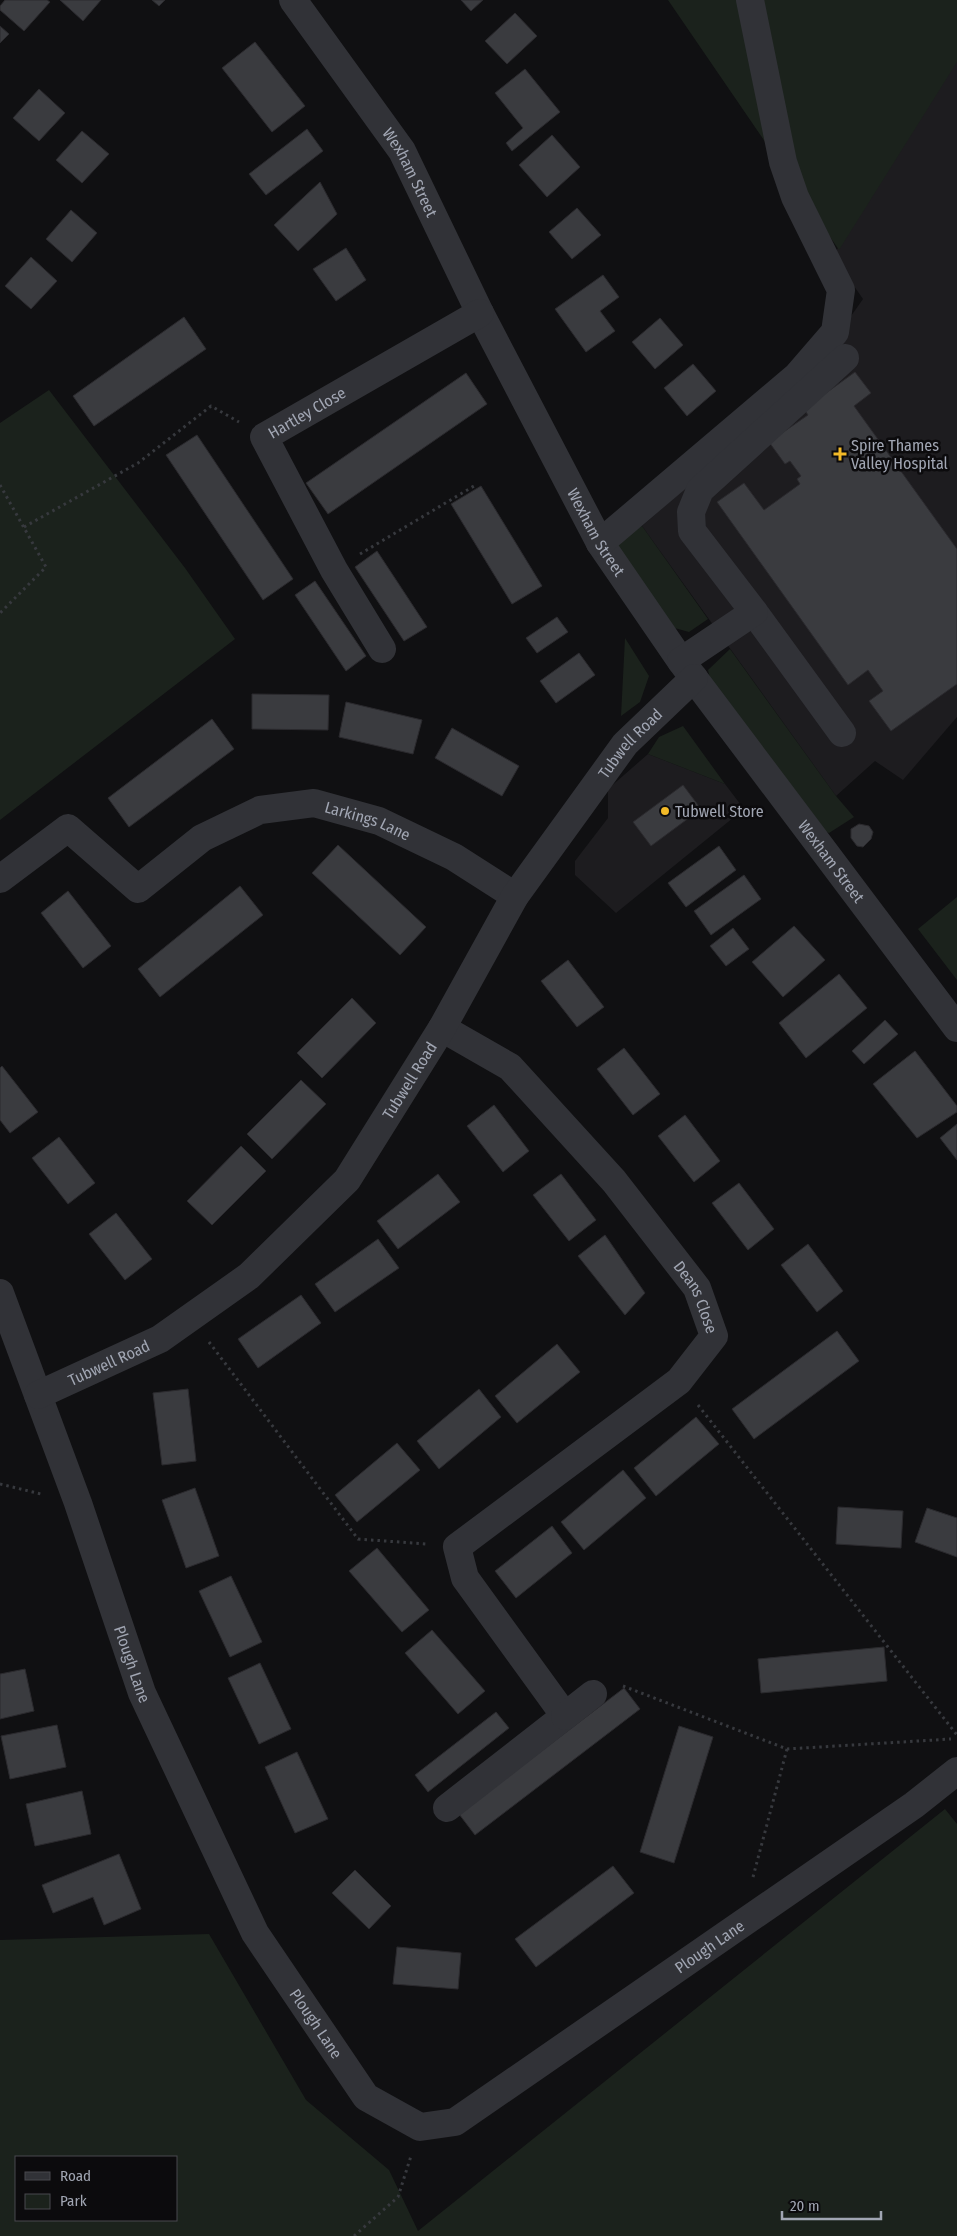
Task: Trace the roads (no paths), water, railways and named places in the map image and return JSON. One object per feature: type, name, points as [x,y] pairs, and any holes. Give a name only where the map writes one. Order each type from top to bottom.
[{"type":"street","name":"Wexham Street","points":[[293,0],[402,151],[480,313],[600,543],[687,669],[957,1028]]},
{"type":"street","points":[[600,543],[797,376],[835,332],[841,290],[794,197],[783,162],[750,0]]},
{"type":"street","name":"Hartley Close","points":[[382,649],[334,570],[264,437],[480,313]]},
{"type":"street","points":[[842,733],[692,531],[691,512],[700,490],[845,358]]},
{"type":"street","name":"Tubwell Road","points":[[38,1395],[160,1339],[249,1276],[347,1180],[442,1028],[515,896],[625,744],[687,669],[754,612]]},
{"type":"street","name":"Larkings Lane","points":[[0,879],[68,828],[138,889],[202,838],[260,810],[314,803],[380,821],[454,857],[515,896]]},
{"type":"street","name":"Deans Close","points":[[442,1028],[510,1067],[614,1181],[697,1288],[714,1336],[679,1382],[457,1547],[465,1578],[546,1687],[565,1716]]},
{"type":"street","name":"Plough Lane","points":[[0,1293],[78,1503],[142,1693],[255,1933],[366,2097],[420,2127],[454,2122],[914,1805],[957,1771]]},
{"type":"street","points":[[447,1808],[593,1694]]},
{"type":"place","name":"Spire Thames Valley Hospital","points":[[840,454]]},
{"type":"place","name":"Tubwell Store","points":[[665,811]]}]
